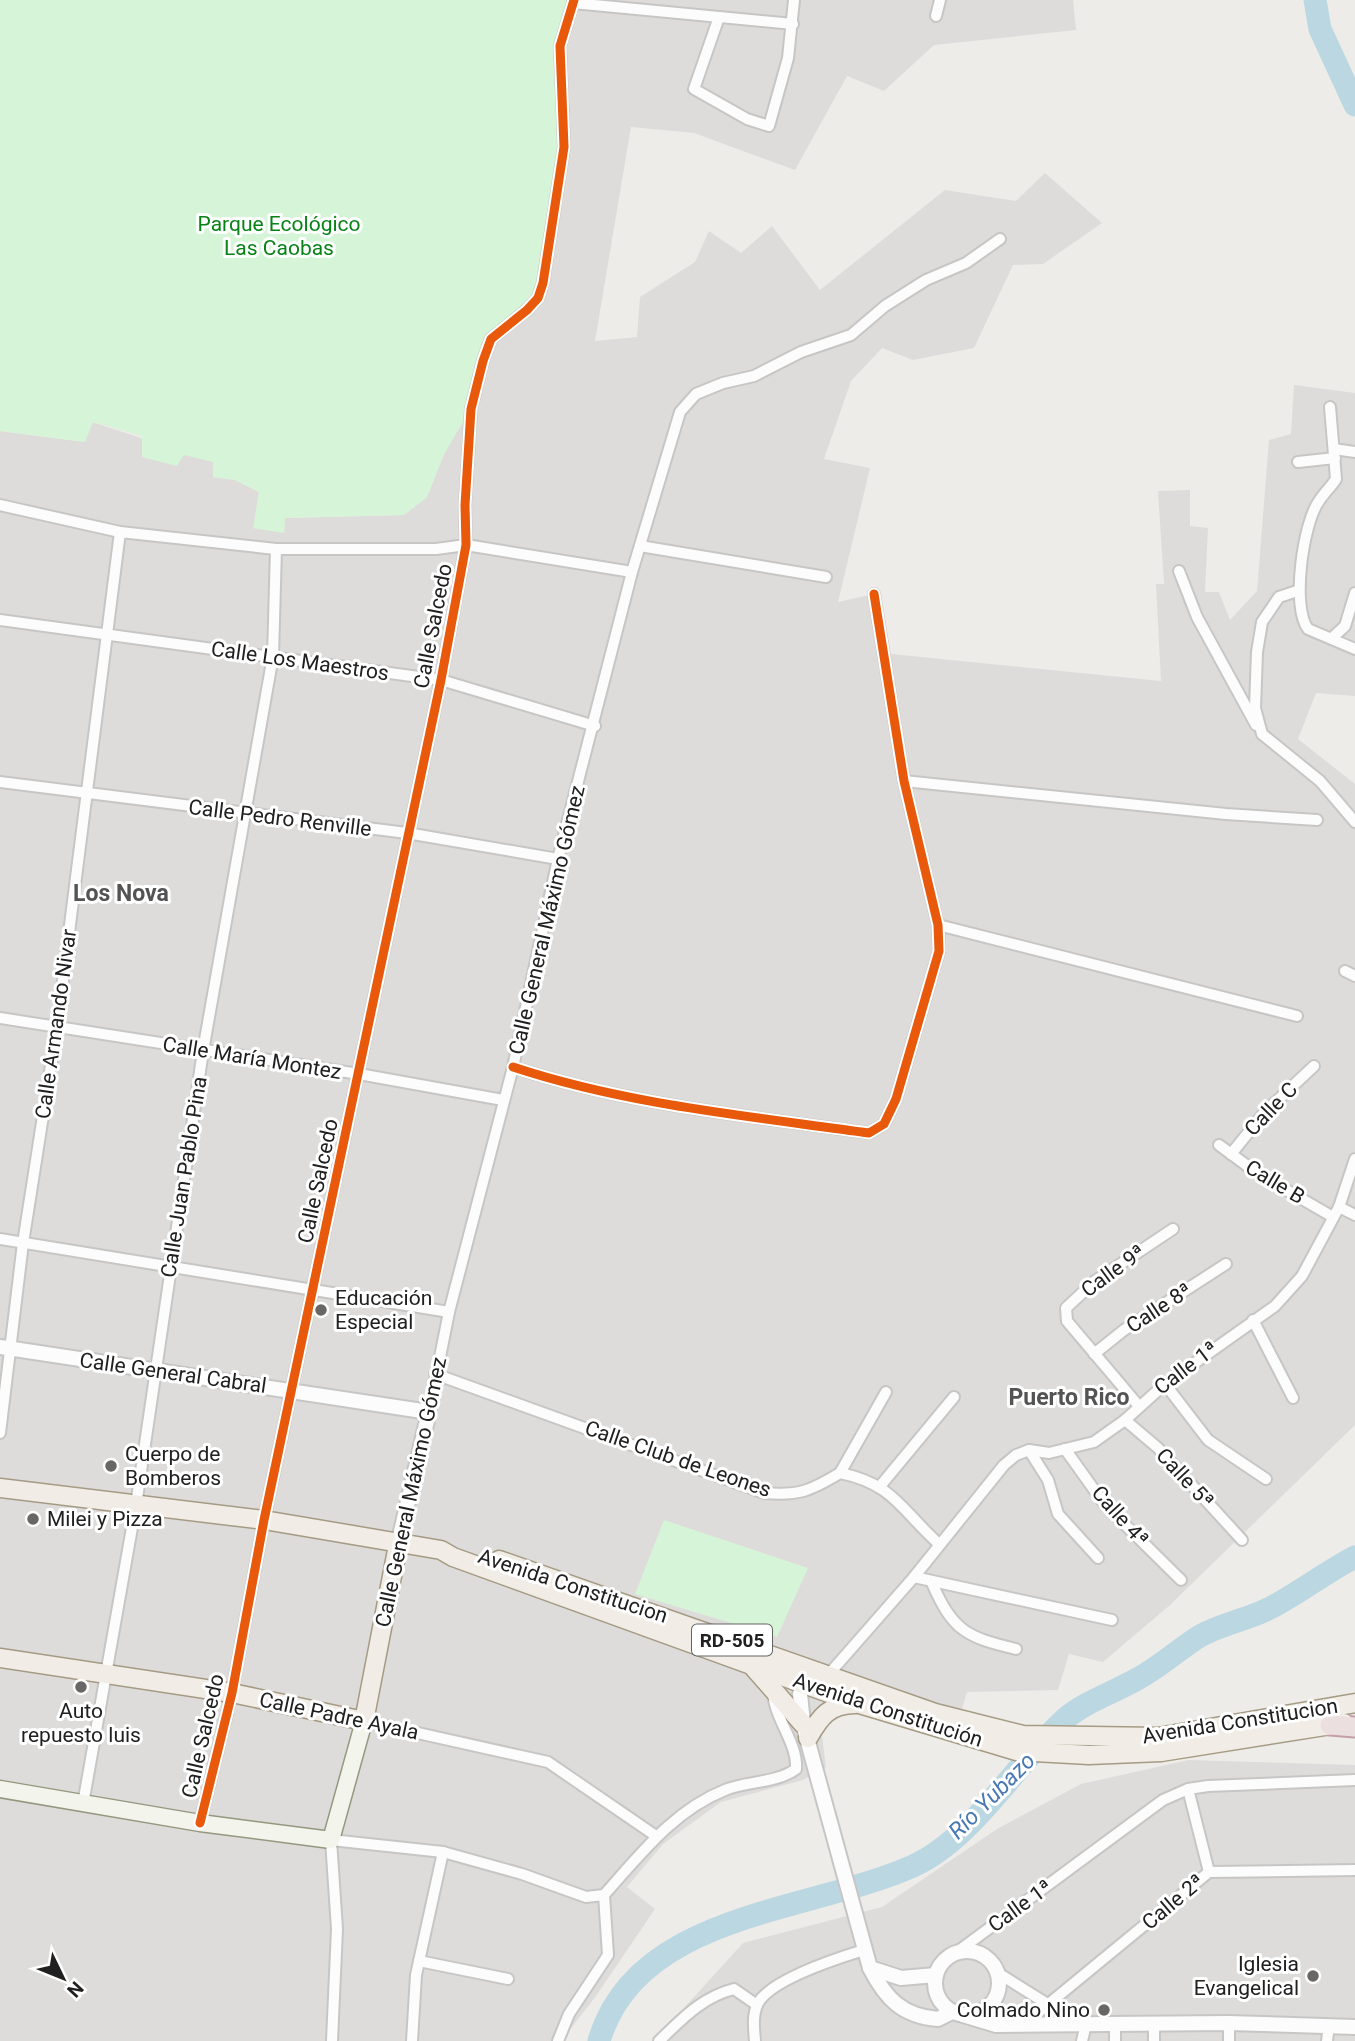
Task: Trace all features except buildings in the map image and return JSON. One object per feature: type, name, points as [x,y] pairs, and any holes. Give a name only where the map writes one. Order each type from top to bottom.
[{"type":"highway","points":[[1330,1725],[1355,1727]]},
{"type":"main road","name":"RD-505","points":[[0,1488],[264,1520],[399,1540],[441,1550]]},
{"type":"main road","name":"Calle General Máximo Gómez","points":[[331,1840],[364,1721],[399,1540]]},
{"type":"main road","name":"Avenida Constitucion","points":[[441,1550],[454,1547],[492,1558],[806,1676],[829,1674],[1019,1743],[1159,1745],[1355,1703]]},
{"type":"main road","name":"Avenida Constitución","points":[[441,1550],[453,1557],[751,1665],[777,1683],[806,1676],[859,1704],[1019,1743]]},
{"type":"main road","name":"Calle Padre Ayala","points":[[0,1658],[232,1693],[364,1721]]},
{"type":"main road","points":[[777,1683],[807,1735],[832,1707],[859,1704]]},
{"type":"main road","name":"RD-505","points":[[1159,1745],[1355,1721]]},
{"type":"main road","points":[[0,1789],[200,1823],[331,1840]]},
{"type":"street","points":[[719,17],[694,89],[747,119],[769,126],[782,88],[793,24],[794,0]]},
{"type":"street","points":[[936,16],[940,0]]},
{"type":"street","points":[[573,1],[793,24]]},
{"type":"street","name":"Calle Salcedo","points":[[200,1823],[232,1693],[264,1520],[441,680],[466,545],[465,505],[471,409],[482,361],[491,339],[527,310],[538,298],[543,283],[564,147],[560,46],[573,1]]},
{"type":"street","name":"Calle General Máximo Gómez","points":[[399,1540],[449,1312],[513,1067],[558,859],[595,726],[632,572],[680,412],[696,394],[723,383],[754,376],[801,352],[851,335],[885,306],[926,280],[966,263],[1000,239]]},
{"type":"street","points":[[1330,407],[1336,479],[1318,502],[1305,543],[1297,591],[1303,623],[1314,632],[1355,649]]},
{"type":"street","points":[[1298,462],[1355,452]]},
{"type":"street","points":[[0,505],[120,532],[276,549],[436,549],[466,545],[632,572]]},
{"type":"street","name":"Calle Armando Nivar","points":[[0,1433],[6,1348],[57,1027],[120,532]]},
{"type":"street","points":[[640,546],[826,578]]},
{"type":"street","name":"Calle Juan Pablo Pina","points":[[83,1804],[136,1505],[203,1051],[247,815],[273,656],[276,549]]},
{"type":"street","points":[[1179,571],[1225,671],[1262,734],[1320,781],[1355,822]]},
{"type":"street","points":[[1262,734],[1255,708],[1257,652],[1262,622],[1279,597],[1297,591]]},
{"type":"street","points":[[1332,638],[1345,626],[1355,593]]},
{"type":"street","points":[[513,1067],[598,1093],[869,1133],[884,1124],[896,1099],[939,951],[938,925],[904,781],[874,594]]},
{"type":"street","name":"Calle Los Maestros","points":[[0,620],[107,637],[273,656],[441,680],[595,726]]},
{"type":"street","points":[[904,781],[1226,814],[1317,820]]},
{"type":"street","name":"Calle Pedro Renville","points":[[0,782],[407,833],[558,859]]},
{"type":"street","points":[[938,925],[1297,1016]]},
{"type":"street","name":"Calle María Montez","points":[[0,1018],[359,1074],[503,1100]]},
{"type":"street","name":"Calle C","points":[[1231,1154],[1265,1112],[1314,1066]]},
{"type":"street","name":"Calle B","points":[[1219,1145],[1257,1173],[1336,1212],[1355,1215]]},
{"type":"street","name":"Calle 1ª","points":[[1029,1450],[1049,1453],[1094,1442],[1125,1420],[1138,1405],[1165,1384],[1290,1293],[1336,1212],[1355,1159]]},
{"type":"street","name":"Calle 9ª","points":[[1094,1353],[1067,1321],[1066,1308],[1096,1281],[1173,1229]]},
{"type":"street","points":[[0,1239],[449,1312]]},
{"type":"street","name":"Calle 8ª","points":[[1094,1353],[1124,1330],[1226,1265]]},
{"type":"street","points":[[1253,1320],[1293,1398]]},
{"type":"street","name":"Calle General Cabral","points":[[6,1348],[154,1372],[293,1389],[429,1412]]},
{"type":"street","points":[[1094,1353],[1138,1405]]},
{"type":"street","name":"Calle Club de Leones","points":[[435,1374],[764,1493],[793,1495],[811,1490],[840,1473]]},
{"type":"street","points":[[1165,1384],[1208,1440],[1266,1479]]},
{"type":"street","points":[[886,1392],[840,1473],[881,1485],[939,1544]]},
{"type":"street","points":[[881,1485],[954,1397]]},
{"type":"street","name":"Calle 5ª","points":[[1125,1420],[1158,1448],[1242,1539]]},
{"type":"street","name":"Calle 4ª","points":[[1065,1449],[1105,1505],[1181,1580]]},
{"type":"street","points":[[829,1674],[914,1577],[1004,1465],[1016,1455],[1029,1450],[1048,1480],[1058,1514],[1098,1558]]},
{"type":"street","points":[[914,1577],[1112,1620]]},
{"type":"street","points":[[932,1583],[954,1624],[983,1642],[1016,1649]]},
{"type":"street","points":[[806,1676],[800,1694],[807,1735],[864,1950],[883,1993],[909,2012],[939,2019],[958,2014],[976,2014],[987,2008],[996,1998],[998,1973]]},
{"type":"street","points":[[331,1840],[443,1852],[586,1897],[604,1895],[656,1836],[704,1799],[742,1784],[788,1776],[796,1769],[797,1758],[774,1704],[777,1683]]},
{"type":"street","name":"Calle Padre Ayala","points":[[364,1721],[548,1762],[656,1836]]},
{"type":"street","name":"Calle 1ª","points":[[957,1952],[1163,1800],[1188,1789],[1355,1780]]},
{"type":"street","points":[[1188,1789],[1209,1872]]},
{"type":"street","name":"Calle General Máximo Gómez","points":[[331,1840],[337,1929],[332,2041]]},
{"type":"street","points":[[412,2041],[419,1961],[443,1852]]},
{"type":"street","name":"Calle 2ª","points":[[1023,2025],[1209,1872],[1355,1870]]},
{"type":"street","points":[[558,2041],[569,2014],[608,1955],[604,1895]]},
{"type":"street","points":[[755,2041],[753,2021],[757,2005],[764,1995],[813,1966],[864,1950]]},
{"type":"street","points":[[1049,2005],[998,1973],[982,1954],[957,1952],[947,1957],[936,1975],[935,1990],[941,2003],[958,2014],[996,2025],[1229,2024],[1355,2027]]},
{"type":"street","points":[[419,1961],[508,1979]]},
{"type":"street","points":[[870,1968],[901,1978],[936,1975]]},
{"type":"street","points":[[659,2041],[694,2007],[719,1993],[734,1989],[757,2005]]},
{"type":"street","points":[[1082,2041],[1086,2024]]},
{"type":"street","points":[[1115,2024],[1115,2041]]},
{"type":"street","points":[[1154,2024],[1154,2041]]},
{"type":"street","points":[[1228,2041],[1229,2024]]},
{"type":"street","points":[[1327,2041],[1329,2025]]},
{"type":"shaded area","points":[[574,0],[1073,0],[1076,30],[934,45],[884,91],[847,76],[795,170],[694,133],[631,127],[595,341],[637,337],[640,297],[695,262],[709,231],[741,253],[772,226],[820,290],[945,190],[1016,201],[1045,173],[1102,223],[1043,264],[1013,265],[974,348],[913,360],[882,348],[851,381],[824,459],[870,468],[838,602],[874,594],[882,653],[1161,681],[1156,584],[1164,584],[1158,491],[1190,490],[1190,526],[1208,528],[1205,592],[1219,592],[1230,620],[1257,591],[1269,440],[1291,434],[1294,385],[1355,393],[1355,696],[1316,693],[1298,739],[1355,784],[1355,1425],[1170,1605],[1103,1662],[1069,1654],[1058,1690],[967,1692],[962,1709],[925,1703],[830,1715],[821,1728],[826,1767],[803,1780],[721,1802],[663,1844],[627,1887],[655,1909],[596,1996],[561,2041],[0,2041],[0,431],[85,442],[92,422],[214,462],[213,477],[235,480],[259,492],[254,528],[284,532],[285,518],[404,515],[427,497],[444,454]]},
{"type":"shaded area","points":[[1189,1760],[1355,1765],[1355,2041],[654,2041],[743,1943],[882,1907],[997,1829],[1081,1784]]},
{"type":"green space","name":"Parque Ecológico Las Caobas","points":[[0,0],[574,0],[560,46],[564,147],[538,298],[491,339],[471,409],[444,454],[427,497],[404,515],[285,518],[284,533],[253,528],[259,492],[235,480],[213,477],[213,462],[184,455],[177,466],[142,457],[142,436],[93,422],[85,442],[0,431]]},
{"type":"green space","points":[[664,1520],[808,1568],[777,1637],[635,1594]]},
{"type":"waterway","name":"Río Yubazo","points":[[1315,0],[1320,29],[1355,105]]},
{"type":"waterway","name":"Río Yubazo","points":[[599,2041],[619,1999],[649,1966],[688,1942],[732,1923],[872,1881],[913,1866],[935,1854],[975,1819],[1047,1737],[1073,1713],[1147,1673],[1200,1636],[1274,1606],[1355,1557]]},
{"type":"cycle path","points":[[200,1823],[232,1693],[264,1520],[441,680],[466,545],[465,505],[471,409],[491,339],[527,310],[538,298],[543,283],[564,147],[560,46],[574,0]]},
{"type":"cycle path","points":[[513,1067],[600,1091],[734,1115],[869,1133],[884,1124],[896,1099],[939,951],[938,925],[904,781],[874,594]]},
{"type":"place","name":"Educación Especial","points":[[321,1310]]},
{"type":"place","name":"Cuerpo de Bomberos","points":[[111,1466]]},
{"type":"place","name":"Milei y Pizza","points":[[33,1519]]},
{"type":"place","name":"Auto repuesto luis","points":[[81,1687]]},
{"type":"place","name":"Iglesia Evangelical","points":[[1313,1976]]},
{"type":"place","name":"Colmado Nino","points":[[1104,2010]]},
{"type":"district","name":"Los Nova","points":[[121,893]]},
{"type":"district","name":"Puerto Rico","points":[[1069,1397]]}]
